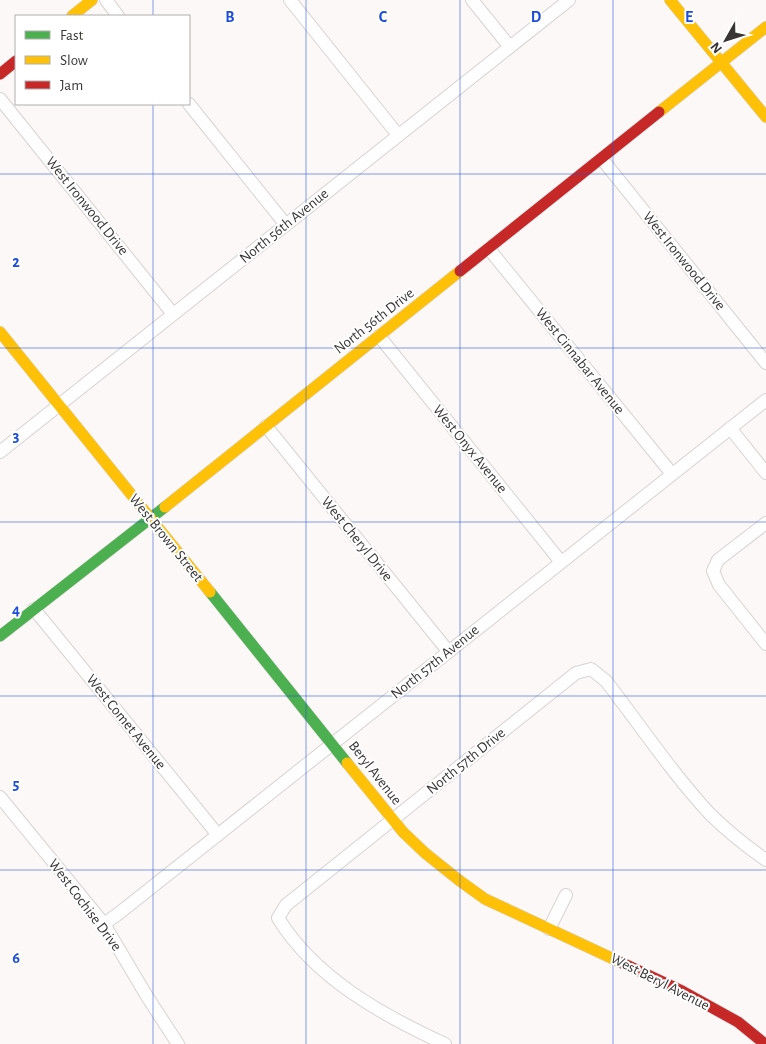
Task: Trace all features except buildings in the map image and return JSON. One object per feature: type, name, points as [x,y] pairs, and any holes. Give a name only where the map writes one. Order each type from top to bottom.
[{"type":"street","points":[[73,15],[92,0]]},
{"type":"street","points":[[106,0],[117,15]]},
{"type":"street","points":[[290,0],[398,135]]},
{"type":"street","points":[[472,0],[510,46]]},
{"type":"street","name":"North 56th Avenue","points":[[0,452],[568,0]]},
{"type":"street","points":[[670,0],[766,118]]},
{"type":"street","name":"North 56th Drive","points":[[0,636],[150,519],[766,27]]},
{"type":"street","points":[[0,74],[15,62]]},
{"type":"street","name":"West Ironwood Drive","points":[[0,98],[173,314]]},
{"type":"street","points":[[190,105],[286,225]]},
{"type":"street","name":"West Ironwood Drive","points":[[602,159],[766,363]]},
{"type":"street","name":"West Cinnabar Avenue","points":[[489,249],[672,474]]},
{"type":"street","name":"West Brown Street","points":[[0,332],[333,744]]},
{"type":"street","name":"West Onyx Avenue","points":[[379,336],[561,562]]},
{"type":"street","name":"North 57th Avenue","points":[[104,924],[766,400]]},
{"type":"street","name":"West Cheryl Drive","points":[[266,426],[448,651]]},
{"type":"street","points":[[730,428],[766,473]]},
{"type":"street","points":[[766,523],[718,560],[713,571],[719,585],[766,644]]},
{"type":"street","name":"West Comet Avenue","points":[[34,609],[218,835]]},
{"type":"street","name":"North 57th Drive","points":[[445,1044],[370,1005],[338,983],[314,962],[288,933],[278,918],[286,905],[576,673],[591,669],[606,681],[711,814],[749,848],[766,860]]},
{"type":"street","name":"Beryl Avenue","points":[[333,744],[393,820]]},
{"type":"street","name":"West Cochise Drive","points":[[0,797],[104,924],[178,1044]]},
{"type":"street","name":"West Beryl Avenue","points":[[393,820],[427,856],[485,899],[682,991],[738,1022],[765,1044]]},
{"type":"street","points":[[549,929],[566,896]]},
{"type":"traffic: fast","points":[[0,636],[165,507]]},
{"type":"traffic: fast","points":[[210,592],[347,763]]},
{"type":"traffic: slow","points":[[73,15],[92,0]]},
{"type":"traffic: slow","points":[[670,0],[766,117]]},
{"type":"traffic: slow","points":[[659,112],[766,27]]},
{"type":"traffic: slow","points":[[165,507],[460,271]]},
{"type":"traffic: slow","points":[[0,332],[210,592]]},
{"type":"traffic: slow","points":[[347,763],[403,832],[425,853],[460,881],[485,899],[620,962]]},
{"type":"traffic: jam","points":[[0,74],[15,62]]},
{"type":"traffic: jam","points":[[460,271],[659,112]]},
{"type":"traffic: jam","points":[[620,962],[682,991],[738,1022],[765,1044]]}]
